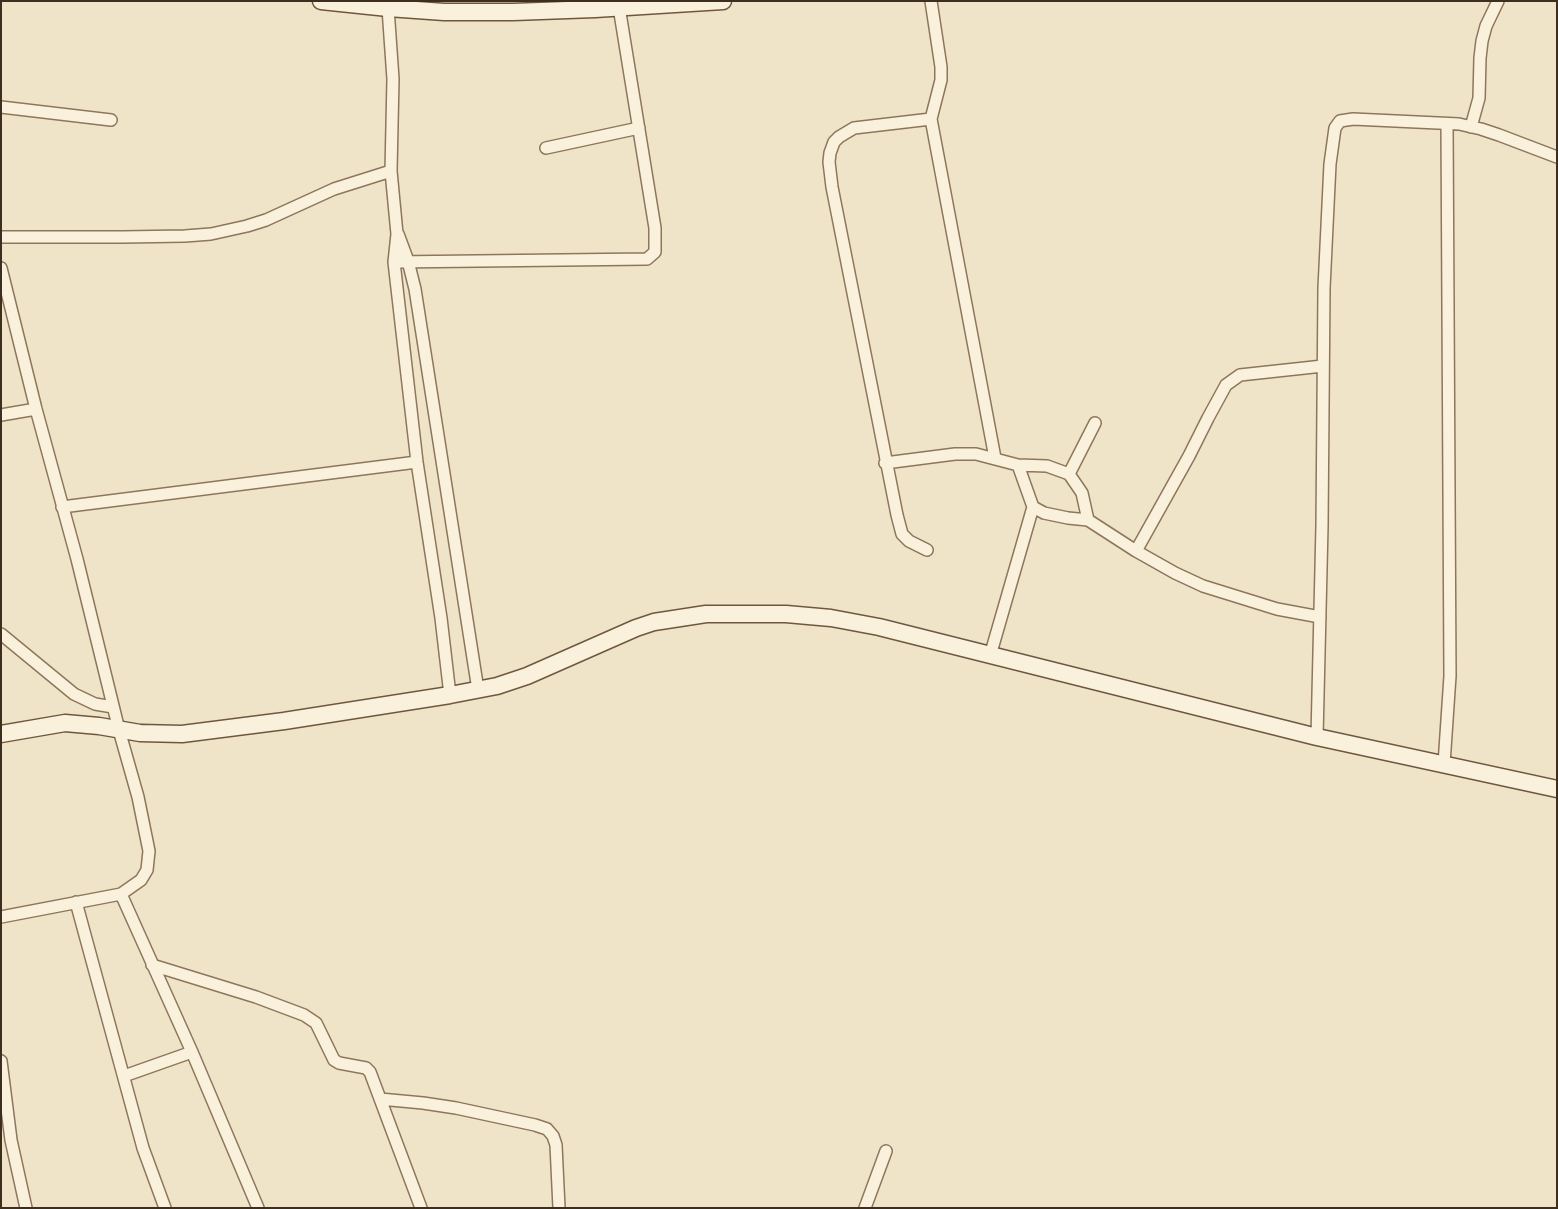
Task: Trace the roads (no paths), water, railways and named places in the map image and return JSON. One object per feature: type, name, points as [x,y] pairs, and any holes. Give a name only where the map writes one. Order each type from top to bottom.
[{"type":"street","points":[[321,1],[444,12],[513,12],[619,8],[723,1]]},
{"type":"street","points":[[931,1],[941,67],[941,80],[931,119],[994,458]]},
{"type":"street","points":[[1472,127],[1479,98],[1482,41],[1486,26],[1498,1]]},
{"type":"street","points":[[388,8],[393,79],[391,171],[398,234],[408,261],[415,289],[478,690]]},
{"type":"street","points":[[394,262],[646,260],[655,252],[655,228],[619,8]]},
{"type":"street","points":[[1,108],[111,120]]},
{"type":"street","points":[[927,550],[909,541],[902,534],[885,463],[832,188],[830,153],[834,142],[839,136],[854,128],[931,119]]},
{"type":"street","points":[[1317,737],[1324,288],[1330,164],[1337,123],[1352,120],[1472,127],[1557,157]]},
{"type":"street","points":[[1444,764],[1450,676],[1446,124]]},
{"type":"street","points":[[546,148],[639,128]]},
{"type":"street","points":[[1,237],[140,237],[211,234],[266,220],[334,189],[391,171]]},
{"type":"street","points":[[398,234],[394,262],[417,462],[441,618],[450,695]]},
{"type":"street","points":[[1,268],[138,798],[149,851],[147,870],[141,880],[121,894],[1,917]]},
{"type":"street","points":[[1136,551],[1190,456],[1226,385],[1240,375],[1323,366]]},
{"type":"street","points":[[1,415],[36,409]]},
{"type":"street","points":[[1069,474],[1095,423]]},
{"type":"street","points":[[885,463],[955,454],[976,454],[1018,465],[1047,466],[1069,474],[1082,493],[1088,520]]},
{"type":"street","points":[[62,507],[417,462]]},
{"type":"street","points":[[990,656],[1033,507],[1018,465]]},
{"type":"street","points":[[1033,507],[1044,513],[1088,520],[1136,551],[1203,586],[1277,609],[1320,617]]},
{"type":"street","points":[[1,734],[66,723],[159,735],[182,734],[284,721],[478,690],[527,676],[636,628],[678,617],[706,614],[786,614],[831,618],[879,627],[1317,737],[1557,790]]},
{"type":"street","points":[[1,634],[74,694],[95,704],[113,707]]},
{"type":"street","points":[[121,894],[192,1052],[258,1208]]},
{"type":"street","points":[[76,902],[144,1148],[165,1208]]},
{"type":"street","points":[[152,964],[256,997],[311,1019],[320,1028],[334,1060],[339,1063],[366,1068],[370,1072],[422,1208]]},
{"type":"street","points":[[124,1076],[192,1052]]},
{"type":"street","points":[[1,1061],[12,1140],[26,1208]]},
{"type":"street","points":[[380,1099],[456,1108],[547,1129],[553,1136],[556,1145],[559,1208]]},
{"type":"street","points":[[865,1208],[886,1151]]}]
